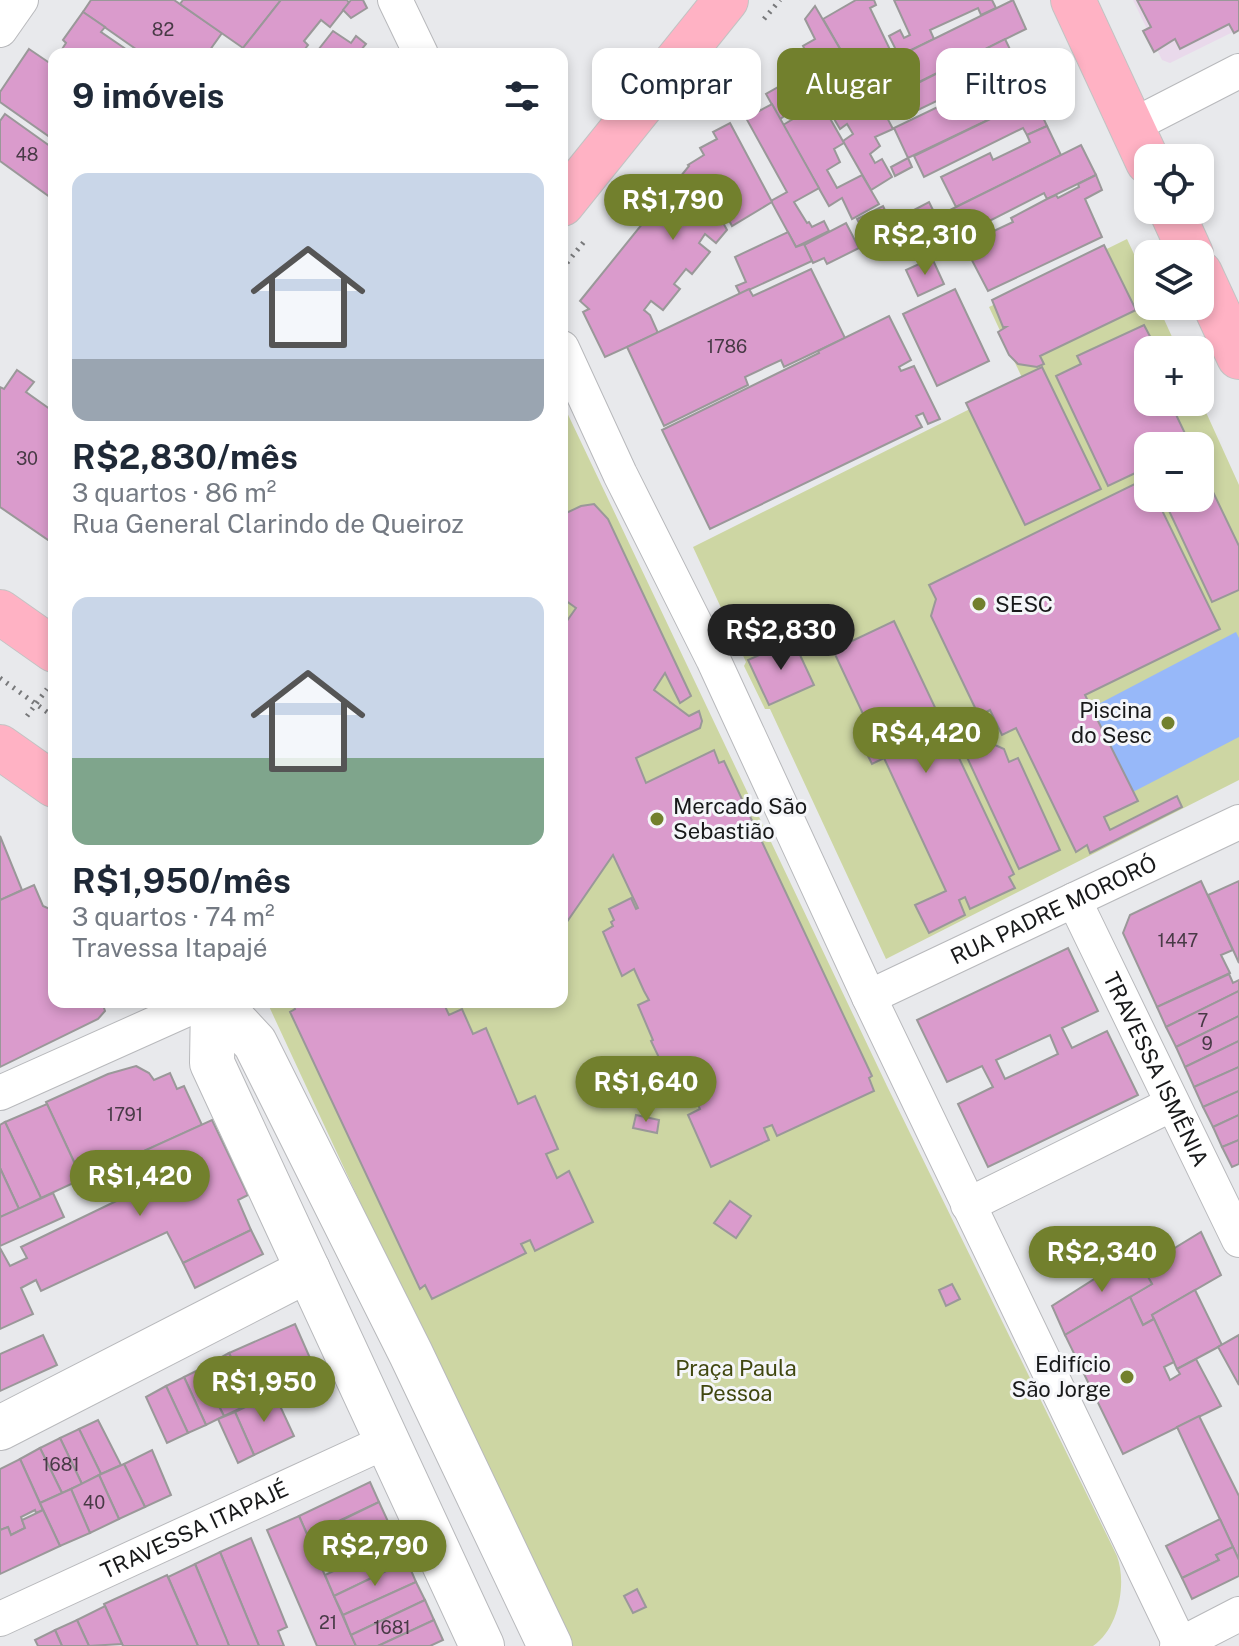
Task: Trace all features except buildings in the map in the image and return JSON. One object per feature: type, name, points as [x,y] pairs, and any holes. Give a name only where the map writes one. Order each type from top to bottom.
[{"type":"main road","points":[[568,197],[726,0]]},
{"type":"main road","points":[[1073,0],[1140,144]]},
{"type":"main road","points":[[1214,303],[1239,357]]},
{"type":"main road","points":[[0,612],[48,646]]},
{"type":"main road","points":[[0,747],[48,781]]},
{"type":"street","points":[[0,30],[21,0]]},
{"type":"street","points":[[395,0],[418,48]]},
{"type":"street","points":[[1140,144],[1239,71]]},
{"type":"street","points":[[568,361],[620,474],[713,659],[869,997],[1179,1645],[1239,1614]]},
{"type":"street","name":"RUA PADRE MORORÓ","points":[[869,997],[1239,822]]},
{"type":"street","name":"TRAVESSA ISMÊNIA","points":[[1074,900],[1239,1240]]},
{"type":"street","points":[[0,1093],[190,1008]]},
{"type":"street","points":[[215,1008],[212,1063],[482,1646]]},
{"type":"street","points":[[221,1008],[255,1043],[411,1354],[550,1646]]},
{"type":"street","points":[[968,1205],[1172,1104]]},
{"type":"street","points":[[0,1428],[308,1270]]},
{"type":"street","name":"TRAVESSA ITAPAJÉ","points":[[0,1619],[387,1441]]},
{"type":"path","points":[[0,678],[48,713]]},
{"type":"shaded area","points":[[1133,0],[1239,0],[1239,29],[1170,63],[1162,60]]},
{"type":"green space","name":"SESC","points":[[1127,239],[1134,254],[1134,320],[1164,320],[1172,336],[1134,336],[1134,416],[1208,416],[1239,485],[1239,780],[886,959],[770,709],[765,709],[744,666],[746,662],[693,547],[1024,382],[989,307]]},
{"type":"green space","name":"Praça Paula Pessoa","points":[[568,415],[887,1086],[1117,1556],[1121,1592],[1109,1629],[1093,1646],[566,1646],[270,1008],[568,1008]]},
{"type":"water","name":"Piscina do Sesc","points":[[1236,632],[1239,638],[1239,737],[1133,792],[1089,709]]},
{"type":"place","name":"SESC","points":[[979,604]]},
{"type":"place","name":"Piscina do Sesc","points":[[1168,723]]},
{"type":"place","name":"Mercado São Sebastião","points":[[657,819]]},
{"type":"place","name":"Edifício São Jorge","points":[[1127,1377]]}]
